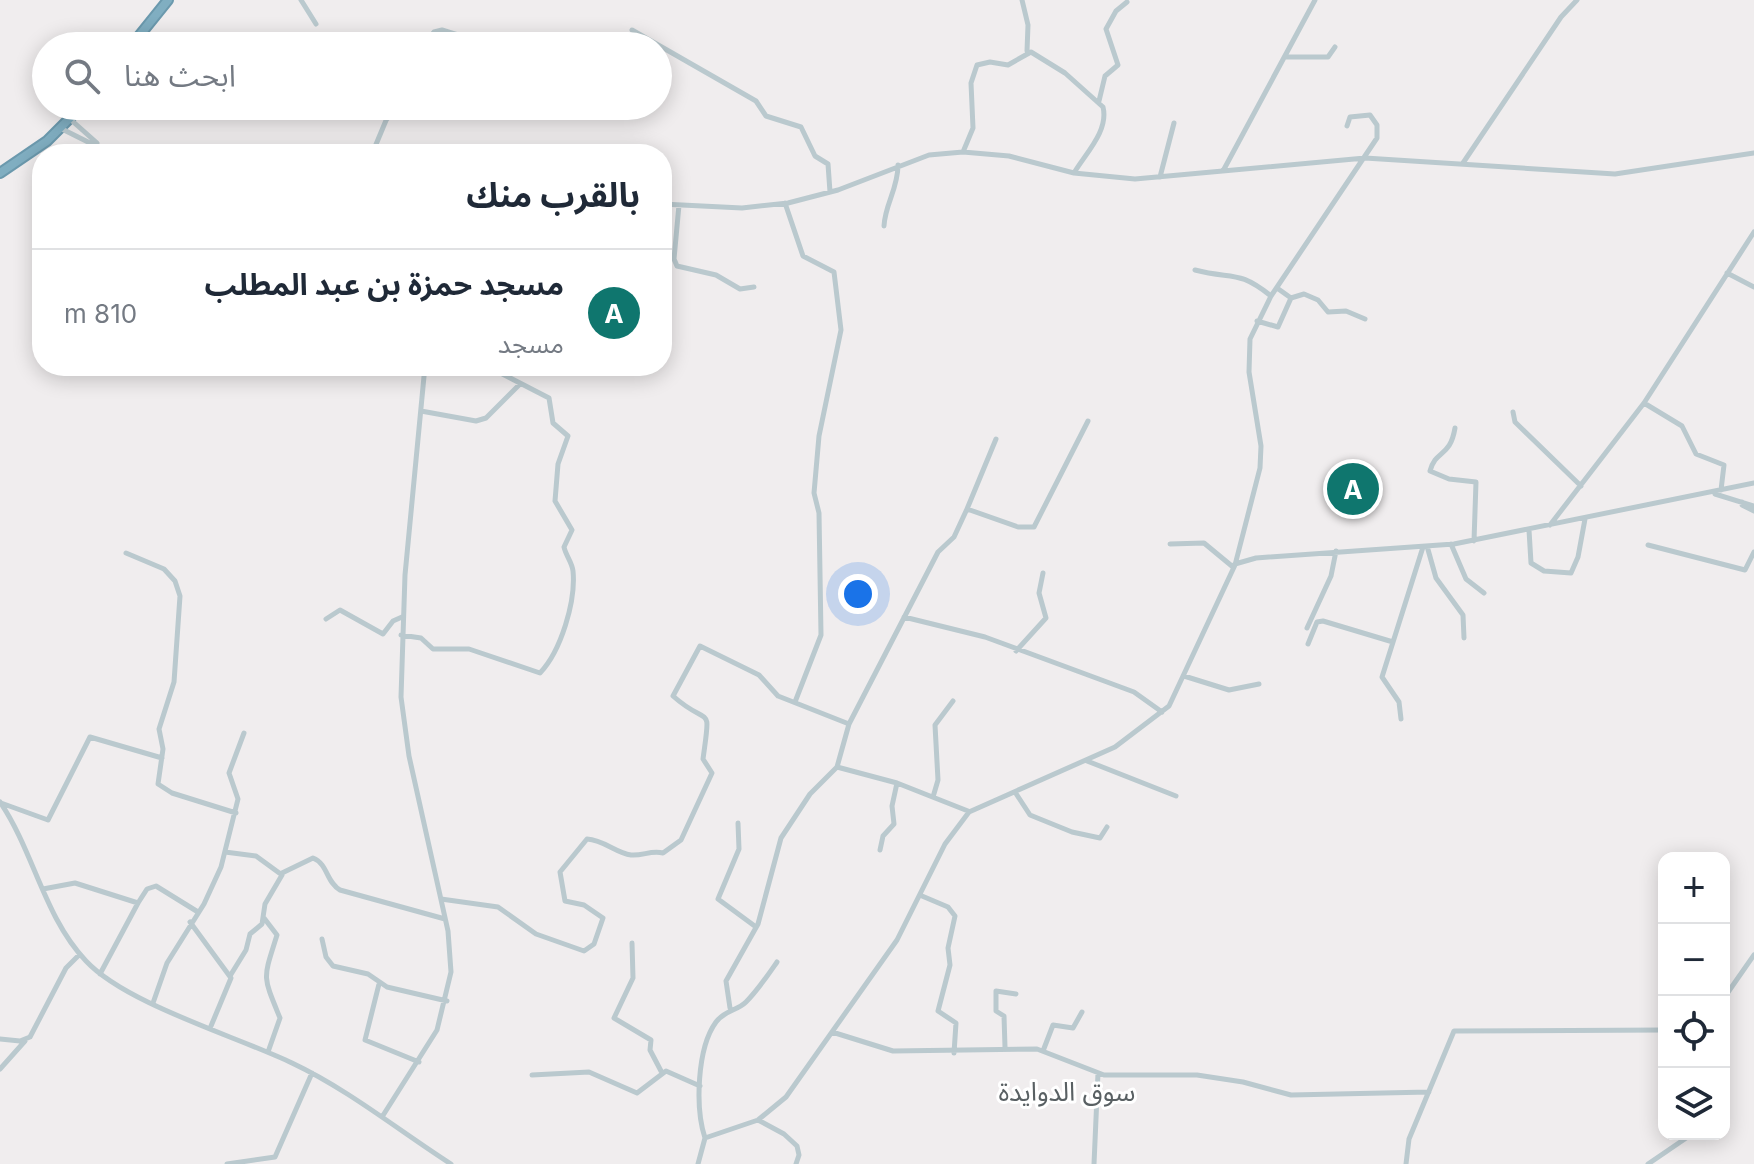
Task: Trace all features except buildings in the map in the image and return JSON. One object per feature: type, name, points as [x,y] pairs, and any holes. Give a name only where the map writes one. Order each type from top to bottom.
[{"type":"highway","points":[[142,32],[168,0]]},
{"type":"highway","points":[[39,144],[69,120]]},
{"type":"highway","points":[[0,173],[32,149]]},
{"type":"street","points":[[301,0],[316,24]]},
{"type":"street","points":[[963,152],[973,128],[971,83],[975,68],[981,62],[1013,64],[1027,51],[1028,25],[1022,0]]},
{"type":"street","points":[[1223,171],[1315,0]]},
{"type":"street","points":[[1462,164],[1561,17],[1577,0]]},
{"type":"street","points":[[1099,102],[1103,79],[1118,65],[1106,29],[1116,11],[1127,2]]},
{"type":"street","points":[[632,30],[635,32]]},
{"type":"street","points":[[1287,57],[1328,57],[1335,47]]},
{"type":"street","points":[[1027,51],[1065,73],[1099,102],[1105,112],[1101,127],[1074,173]]},
{"type":"street","points":[[672,53],[756,101],[766,116],[801,127],[815,156],[828,164],[830,192]]},
{"type":"street","points":[[705,1138],[758,1120],[786,1097],[897,940],[922,896],[945,844],[969,812],[1086,761],[1136,734],[1162,712],[1184,676],[1234,566],[1262,457],[1248,357],[1257,321],[1377,138],[1375,119],[1364,113],[1350,117],[1347,126]]},
{"type":"street","points":[[71,120],[98,144]]},
{"type":"street","points":[[376,144],[387,120]]},
{"type":"street","points":[[1160,177],[1174,123]]},
{"type":"street","points":[[60,128],[92,143]]},
{"type":"street","points":[[672,205],[742,208],[785,203],[830,192],[929,155],[963,152],[1009,156],[1104,178],[1160,177],[1365,158],[1615,174],[1754,153]]},
{"type":"street","points":[[884,226],[886,208],[897,185],[898,165]]},
{"type":"street","points":[[785,203],[803,256],[834,272],[841,330],[819,436],[814,493],[819,513],[821,635],[795,702]]},
{"type":"street","points":[[679,205],[674,259],[677,266],[716,275],[740,289],[754,287]]},
{"type":"street","points":[[1549,526],[1644,403],[1754,232]]},
{"type":"street","points":[[1195,270],[1221,276],[1242,276],[1271,296]]},
{"type":"street","points":[[1727,273],[1754,287]]},
{"type":"street","points":[[1277,288],[1291,298]]},
{"type":"street","points":[[1257,321],[1278,327],[1291,298],[1304,294],[1318,300],[1328,312],[1346,311],[1365,319]]},
{"type":"street","points":[[382,1117],[437,1030],[447,1001],[451,961],[446,919],[409,756],[401,697],[402,617],[424,376]]},
{"type":"street","points":[[401,635],[421,638],[433,649],[469,649],[540,673],[560,635],[572,590],[573,570],[564,547],[572,530],[555,501],[558,464],[568,439],[553,423],[549,398],[505,376]]},
{"type":"street","points":[[421,411],[476,421],[491,414],[520,384]]},
{"type":"street","points":[[1644,403],[1682,426],[1696,454],[1724,465],[1721,490]]},
{"type":"street","points":[[1513,412],[1515,422],[1581,486]]},
{"type":"street","points":[[967,509],[1018,527],[1034,527],[1088,421]]},
{"type":"street","points":[[1455,428],[1451,447],[1434,460],[1430,471],[1449,479],[1476,482],[1474,541]]},
{"type":"street","points":[[730,1008],[726,981],[756,927],[781,838],[810,794],[837,767],[849,724],[938,552],[954,537],[996,439]]},
{"type":"street","points":[[1234,566],[1256,558],[1474,541],[1754,483]]},
{"type":"street","points":[[1710,493],[1754,508]]},
{"type":"street","points":[[1529,530],[1531,563],[1544,571],[1571,573],[1578,557],[1585,519]]},
{"type":"street","points":[[1170,544],[1204,543],[1234,566]]},
{"type":"street","points":[[1451,544],[1466,579],[1484,593]]},
{"type":"street","points":[[1648,545],[1745,570],[1754,552]]},
{"type":"street","points":[[1425,546],[1436,578],[1463,615],[1464,638]]},
{"type":"street","points":[[1401,719],[1399,702],[1382,677],[1425,546]]},
{"type":"street","points":[[1307,628],[1331,576],[1336,551]]},
{"type":"street","points":[[126,553],[164,569],[179,590],[174,682],[159,729],[162,758],[158,779],[161,788],[236,813]]},
{"type":"street","points":[[1016,651],[1046,618],[1039,593],[1043,573]]},
{"type":"street","points":[[326,619],[340,610],[383,634],[393,621],[402,617]]},
{"type":"street","points":[[904,617],[985,637],[1134,692],[1162,712]]},
{"type":"street","points":[[1308,644],[1317,622],[1323,621],[1393,642]]},
{"type":"street","points":[[441,899],[498,907],[536,934],[579,951],[590,949],[603,918],[591,908],[563,898],[560,880],[563,865],[587,839],[602,841],[630,855],[670,850],[688,827],[711,777],[712,770],[703,759],[710,726],[703,716],[673,696],[697,647],[707,646],[759,675],[778,696],[849,724]]},
{"type":"street","points":[[1184,676],[1229,690],[1259,684]]},
{"type":"street","points":[[933,797],[938,780],[935,725],[953,701]]},
{"type":"street","points":[[153,1003],[167,963],[212,888],[225,852],[236,813],[237,791],[229,773],[244,733]]},
{"type":"street","points":[[1,803],[48,820],[90,737],[162,758]]},
{"type":"street","points":[[1086,761],[1176,796]]},
{"type":"street","points":[[837,767],[897,783],[969,812]]},
{"type":"street","points":[[880,850],[883,836],[894,824],[892,806],[897,783]]},
{"type":"street","points":[[1015,792],[1030,815],[1072,832],[1100,838],[1107,827]]},
{"type":"street","points":[[1,803],[60,928],[100,974],[153,1003],[312,1073],[451,1164]]},
{"type":"street","points":[[738,823],[739,849],[718,899],[756,927]]},
{"type":"street","points":[[225,852],[253,855],[282,873],[293,871],[307,858],[315,858],[340,890],[446,919]]},
{"type":"street","points":[[211,1026],[230,976],[246,950],[250,934],[264,918],[265,904],[282,873]]},
{"type":"street","points":[[43,890],[75,883],[138,903]]},
{"type":"street","points":[[100,974],[147,889],[156,886],[198,912]]},
{"type":"street","points":[[922,896],[948,907],[955,916],[949,944],[950,965],[938,1011],[956,1023],[954,1053]]},
{"type":"street","points":[[264,918],[277,935],[266,966],[268,994],[280,1018],[268,1052]]},
{"type":"street","points":[[190,922],[230,976]]},
{"type":"street","points":[[322,939],[331,965],[368,974],[379,984],[447,1001]]},
{"type":"street","points":[[632,943],[633,978],[614,1018],[651,1040],[650,1050],[661,1071],[700,1086]]},
{"type":"street","points":[[0,1069],[26,1040],[66,968],[80,954]]},
{"type":"street","points":[[1725,996],[1754,955]]},
{"type":"street","points":[[698,1164],[705,1138],[700,1086],[706,1041],[717,1020],[730,1008],[744,1005],[777,962]]},
{"type":"street","points":[[379,984],[365,1040],[419,1062]]},
{"type":"street","points":[[1005,1047],[1004,1016],[996,1011],[996,991],[1016,994]]},
{"type":"street","points":[[1043,1051],[1053,1025],[1073,1028],[1082,1012]]},
{"type":"street","points":[[1406,1164],[1409,1139],[1449,1035],[1461,1029],[1548,1033],[1658,1030]]},
{"type":"street","points":[[832,1032],[893,1051],[954,1053],[1005,1047],[1043,1051],[1098,1073],[1197,1075],[1243,1082],[1291,1095],[1429,1092]]},
{"type":"street","points":[[0,1039],[26,1040]]},
{"type":"street","points":[[532,1075],[589,1072],[637,1093],[661,1071]]},
{"type":"street","points":[[227,1164],[275,1157],[312,1073]]},
{"type":"street","points":[[1094,1164],[1098,1073]]},
{"type":"street","points":[[758,1120],[794,1142],[799,1155],[796,1164]]},
{"type":"street","points":[[1648,1164],[1683,1140]]},
{"type":"street","points":[[436,1164],[438,1156]]},
{"type":"place","name":"مسجد حمزة بن عبد المطلب","points":[[1353,489]]},
{"type":"district","name":"سوق الدوايدة","points":[[1067,1091]]}]
